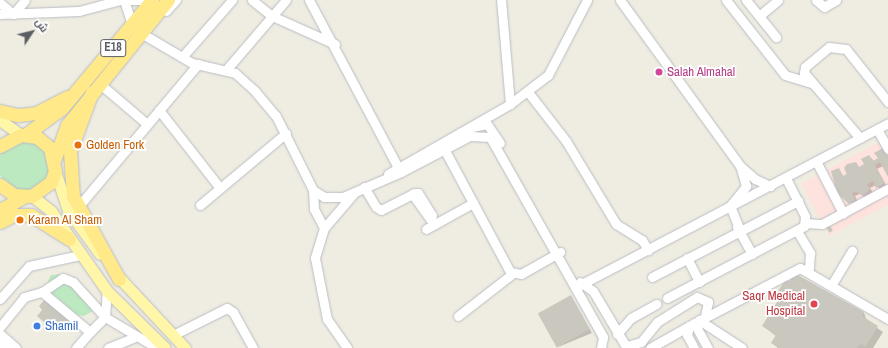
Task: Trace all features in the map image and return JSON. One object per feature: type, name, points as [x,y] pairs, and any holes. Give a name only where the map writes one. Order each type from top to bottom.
[{"type":"highway","name":"E18","points":[[55,165],[63,132],[137,29],[151,0]]},
{"type":"highway","name":"E18","points":[[23,135],[62,108],[137,29],[153,18],[168,0]]},
{"type":"highway","points":[[96,87],[70,151],[71,180],[78,207],[120,279]]},
{"type":"highway","points":[[0,111],[18,115],[36,113],[73,95]]},
{"type":"highway","points":[[0,146],[23,135],[42,140],[55,165],[51,182],[27,197],[0,210]]},
{"type":"highway","points":[[0,185],[27,197]]},
{"type":"highway","points":[[0,222],[13,216],[31,215],[69,239]]},
{"type":"main road","points":[[0,120],[23,135]]},
{"type":"main road","points":[[55,165],[68,210],[120,279],[185,348]]},
{"type":"main road","points":[[27,197],[51,211],[80,255],[107,291],[165,348]]},
{"type":"street","points":[[13,14],[25,0]]},
{"type":"street","points":[[0,14],[79,11],[120,0]]},
{"type":"street","points":[[151,0],[125,0],[137,29],[182,57],[198,64],[226,70],[254,90],[286,133],[313,190],[314,208],[324,228]]},
{"type":"street","points":[[153,18],[166,12],[176,0]]},
{"type":"street","points":[[182,57],[232,0]]},
{"type":"street","points":[[252,0],[272,16],[336,44]]},
{"type":"street","points":[[226,70],[286,0]]},
{"type":"street","points":[[309,0],[336,44]]},
{"type":"street","points":[[316,0],[336,44],[402,169]]},
{"type":"street","points":[[501,0],[510,104]]},
{"type":"street","points":[[313,190],[324,197],[335,198],[402,169],[443,146],[528,92],[548,75],[587,0]]},
{"type":"street","points":[[620,0],[740,166],[755,179],[770,186]]},
{"type":"street","points":[[726,0],[785,75],[812,83]]},
{"type":"street","points":[[746,0],[776,37]]},
{"type":"street","points":[[759,16],[778,0]]},
{"type":"street","points":[[816,0],[824,7],[836,0]]},
{"type":"street","points":[[0,3],[13,14]]},
{"type":"street","points":[[860,138],[804,73],[805,67],[826,48],[842,48],[851,53],[888,102]]},
{"type":"street","points":[[78,207],[198,64]]},
{"type":"street","points":[[96,87],[147,124]]},
{"type":"street","points":[[528,92],[566,141],[616,224],[637,236],[648,250]]},
{"type":"street","points":[[159,110],[220,188]]},
{"type":"street","points":[[492,128],[495,114]]},
{"type":"street","points":[[472,127],[483,123],[492,128],[559,253]]},
{"type":"street","points":[[579,285],[786,178],[888,123]]},
{"type":"street","points":[[877,129],[888,149]]},
{"type":"street","points":[[200,205],[286,133]]},
{"type":"street","points":[[443,146],[477,134],[495,141],[579,285],[603,337],[601,348]]},
{"type":"street","points":[[443,146],[512,274]]},
{"type":"street","points":[[816,161],[842,213]]},
{"type":"street","points":[[728,207],[746,186],[740,166]]},
{"type":"street","points":[[786,178],[798,201],[806,223]]},
{"type":"street","points":[[360,188],[376,208],[381,210],[412,194]]},
{"type":"street","points":[[347,348],[327,319],[315,258],[324,228],[360,188]]},
{"type":"street","points":[[806,223],[819,225],[887,189]]},
{"type":"street","points":[[652,277],[739,229],[798,201]]},
{"type":"street","points":[[426,229],[473,203]]},
{"type":"street","points":[[728,207],[752,254]]},
{"type":"street","points":[[673,312],[670,297],[797,231],[806,223]]},
{"type":"street","points":[[797,231],[810,253],[808,269]]},
{"type":"street","points":[[832,284],[852,251]]},
{"type":"street","points":[[458,316],[512,274],[521,274],[559,253]]},
{"type":"street","points":[[0,299],[29,266],[80,255]]},
{"type":"street","points":[[688,258],[699,282]]},
{"type":"street","points":[[650,348],[796,268],[808,269],[888,319]]},
{"type":"street","points":[[0,327],[24,297],[42,292],[57,279],[68,279],[105,317],[157,348]]},
{"type":"street","points":[[579,285],[593,291],[625,347],[641,342],[654,324],[694,299],[702,297],[708,302],[687,335],[694,348]]},
{"type":"street","points":[[76,348],[105,317],[107,291]]},
{"type":"street","points":[[682,291],[694,299]]},
{"type":"street","points":[[42,292],[90,332]]},
{"type":"street","points":[[610,322],[631,318],[656,304]]},
{"type":"street","points":[[172,335],[227,308],[233,312],[253,348]]},
{"type":"street","points":[[617,334],[631,318]]},
{"type":"street","points":[[697,321],[708,348]]},
{"type":"street","points":[[697,321],[742,348]]},
{"type":"street","points":[[0,334],[16,348]]},
{"type":"street","points":[[108,348],[137,336]]},
{"type":"street","points":[[0,344],[5,348]]},
{"type":"shaded area","points":[[886,138],[888,205],[829,236],[801,184]]},
{"type":"green space","points":[[24,139],[38,143],[46,151],[50,165],[46,179],[38,187],[24,191],[10,187],[2,179],[-2,165],[2,151],[10,143]]},
{"type":"green space","points":[[63,274],[93,307],[93,311],[84,316],[77,315],[52,293],[48,281],[51,275]]},
{"type":"building","points":[[883,148],[888,158],[888,177],[880,162],[875,165],[885,183],[876,188],[873,181],[867,184],[870,189],[863,196],[856,191],[852,193],[856,200],[849,204],[837,193],[831,171],[839,168],[843,176],[847,174],[844,168],[847,164],[856,162],[859,167],[864,164],[861,159],[869,155],[873,161],[878,158],[874,153]]},
{"type":"building","points":[[828,222],[833,231],[829,233],[825,224]]},
{"type":"building","name":"Saqr Medical Hospital","points":[[794,273],[864,312],[862,316],[878,326],[865,347],[860,344],[857,348],[779,348],[771,343],[776,335],[762,326],[782,294],[778,291],[786,279],[790,281]]},
{"type":"building","points":[[571,295],[590,329],[557,348],[538,313]]},
{"type":"building","points":[[48,296],[73,317],[64,328],[60,324],[54,331],[37,316],[42,310],[39,306]]},
{"type":"place","name":"Salah Almahal","points":[[659,72]]},
{"type":"place","name":"Golden Fork","points":[[78,145]]},
{"type":"place","name":"Karam Al Sham","points":[[20,220]]},
{"type":"place","name":"Saqr Medical Hospital","points":[[814,304]]},
{"type":"place","name":"Shamil","points":[[37,326]]}]
